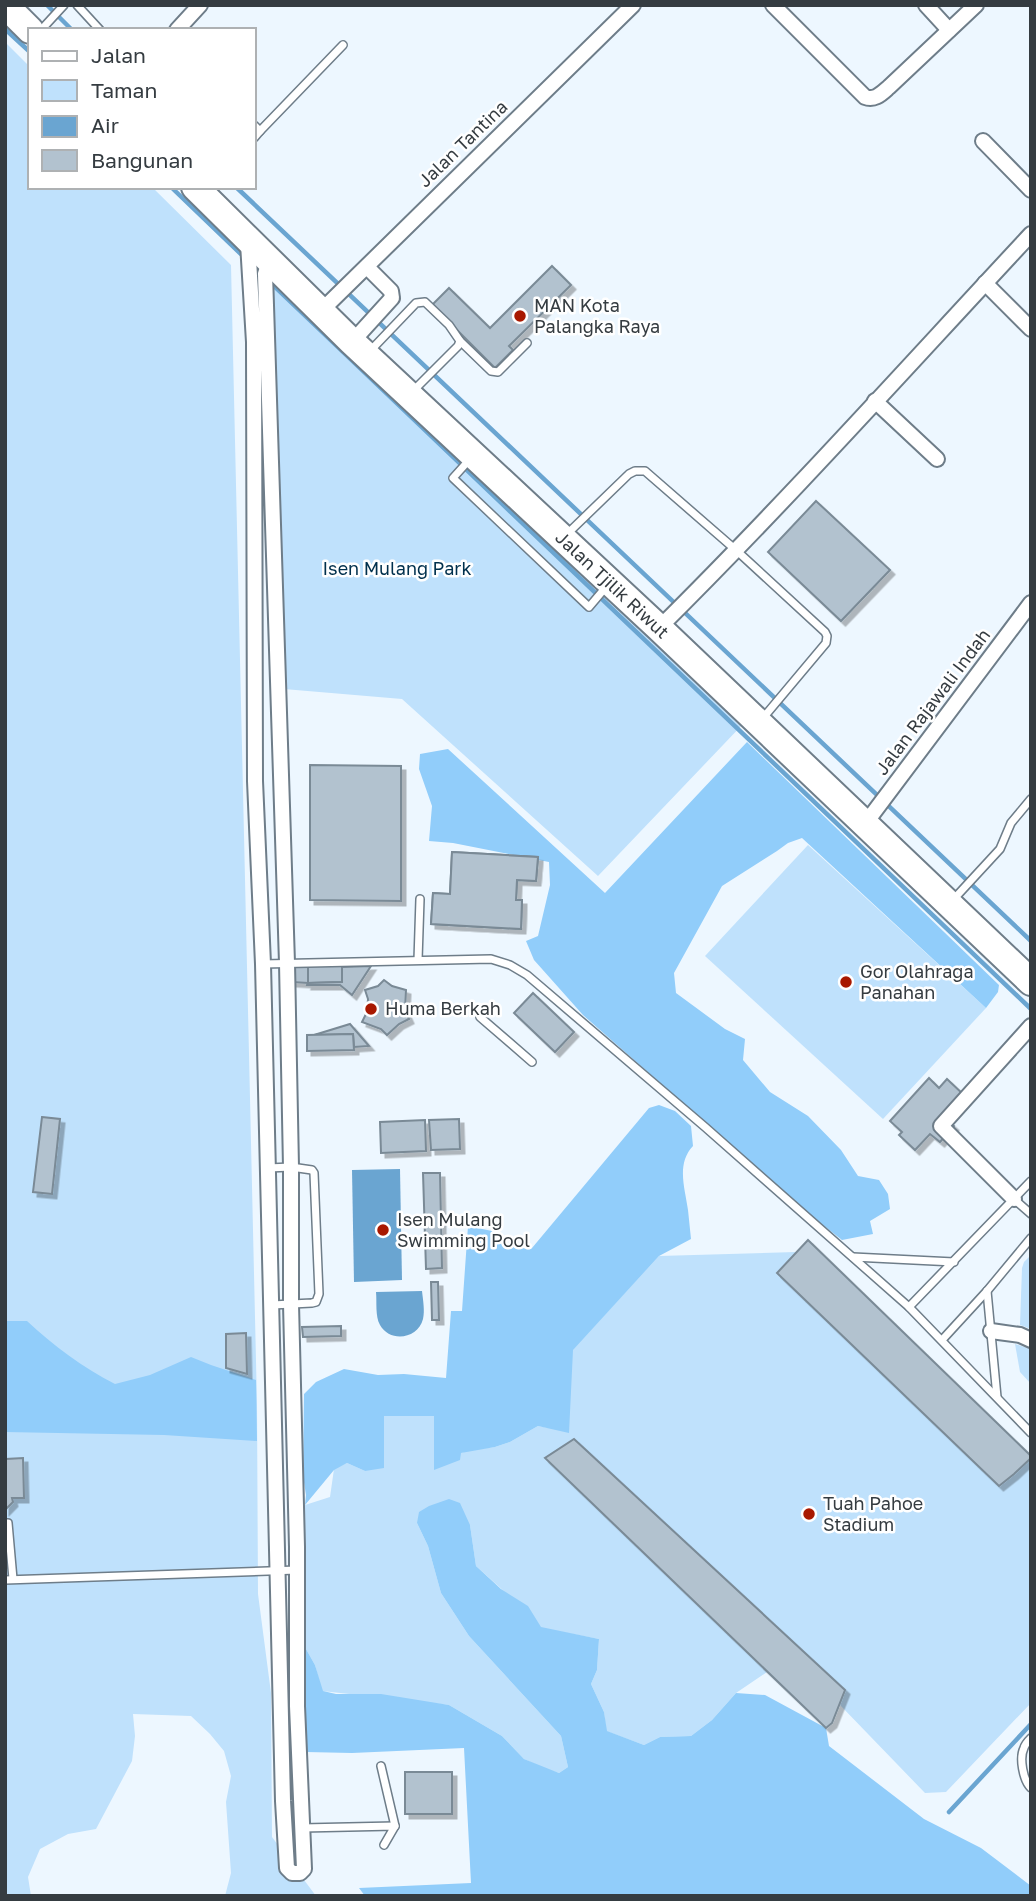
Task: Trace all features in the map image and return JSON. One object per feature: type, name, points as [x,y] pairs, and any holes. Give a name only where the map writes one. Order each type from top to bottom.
[{"type":"highway","points":[[5,5],[28,28]]},
{"type":"highway","name":"Jalan Tjilik Riwut","points":[[202,190],[321,311],[1031,982]]},
{"type":"street","points":[[179,28],[200,5]]},
{"type":"street","name":"Jalan Tantina","points":[[321,311],[633,5]]},
{"type":"street","points":[[773,5],[868,99],[877,97],[889,87],[976,5]]},
{"type":"street","points":[[926,5],[949,30]]},
{"type":"street","points":[[983,141],[1031,190]]},
{"type":"street","points":[[659,628],[737,551],[1031,234]]},
{"type":"street","points":[[248,238],[254,342],[255,781],[263,964],[283,1801],[287,1868],[292,1873],[300,1873],[304,1869],[297,1706],[287,963],[265,274],[272,262]]},
{"type":"street","points":[[360,348],[392,298],[391,291],[367,267]]},
{"type":"street","points":[[985,283],[1031,328]]},
{"type":"street","points":[[875,401],[937,459]]},
{"type":"street","name":"Jalan Rajawali Indah","points":[[865,824],[1031,603]]},
{"type":"street","points":[[1014,1199],[941,1126],[1031,1026]]},
{"type":"street","points":[[991,1331],[1020,1335],[1031,1340]]},
{"type":"lane","points":[[43,28],[64,5]]},
{"type":"lane","points":[[77,5],[98,28]]},
{"type":"lane","points":[[257,128],[344,45]]},
{"type":"lane","points":[[360,348],[419,301],[425,302],[449,325],[460,341],[491,371],[498,372],[527,343]]},
{"type":"lane","points":[[410,394],[451,354],[460,341]]},
{"type":"lane","points":[[474,455],[453,478],[589,607],[610,583]]},
{"type":"lane","points":[[562,539],[629,474],[640,470],[650,475],[737,551],[825,632],[826,643],[758,723]]},
{"type":"lane","points":[[950,904],[1000,849],[1011,824],[1031,799]]},
{"type":"lane","points":[[418,960],[420,900]]},
{"type":"lane","points":[[263,964],[491,959],[510,965],[527,975],[909,1307],[1031,1433]]},
{"type":"lane","points":[[480,1017],[532,1062]]},
{"type":"lane","points":[[268,1168],[306,1168],[314,1173],[319,1294],[316,1302],[272,1305]]},
{"type":"lane","points":[[909,1307],[1031,1181]]},
{"type":"lane","points":[[1014,1199],[1031,1214]]},
{"type":"lane","points":[[942,1340],[1031,1238]]},
{"type":"lane","points":[[852,1257],[954,1262]]},
{"type":"lane","points":[[987,1291],[997,1398]]},
{"type":"lane","points":[[5,1523],[9,1523],[9,1579],[297,1570]]},
{"type":"lane","points":[[1031,1738],[1023,1749],[1023,1773],[1031,1788]]},
{"type":"lane","points":[[381,1766],[395,1826],[384,1845]]},
{"type":"lane","points":[[302,1828],[395,1826]]},
{"type":"green space","points":[[5,42],[28,65],[28,189],[154,189],[231,265],[257,1405],[258,1594],[271,1693],[272,1837],[316,1896],[225,1896],[231,1873],[226,1802],[231,1776],[224,1751],[191,1716],[133,1714],[135,1736],[132,1761],[96,1829],[68,1834],[40,1849],[28,1877],[31,1896],[5,1896]]},
{"type":"green space","name":"Isen Mulang Park","points":[[255,251],[744,723],[598,876],[402,699],[272,688]]},
{"type":"green space","name":"Gor Olahraga Panahan","points":[[808,845],[986,1008],[883,1119],[705,956]]},
{"type":"green space","points":[[808,1240],[1031,1456],[1031,1703],[946,1792],[925,1793],[840,1705],[832,1723],[826,1728],[767,1672],[736,1693],[712,1720],[691,1736],[660,1737],[644,1745],[606,1731],[604,1712],[591,1684],[597,1670],[599,1639],[541,1628],[527,1606],[506,1593],[476,1566],[470,1525],[417,1523],[428,1546],[441,1593],[469,1636],[561,1736],[568,1767],[559,1773],[524,1759],[502,1736],[449,1705],[322,1691],[315,1665],[306,1649],[305,1505],[330,1497],[334,1469],[347,1463],[365,1471],[384,1416],[434,1416],[434,1469],[461,1453],[510,1442],[538,1426],[549,1428],[572,1350],[659,1256],[796,1252]]},
{"type":"green space","points":[[1031,1255],[1031,1329],[1020,1325],[1022,1268]]},
{"type":"green space","points":[[1015,1344],[1031,1349],[1031,1384],[1020,1372]]},
{"type":"shaded area","points":[[747,742],[999,985],[998,992],[986,1008],[802,838],[788,843],[722,886],[674,973],[676,993],[725,1029],[745,1039],[743,1060],[770,1092],[808,1116],[841,1150],[858,1176],[879,1180],[888,1194],[890,1209],[870,1221],[873,1234],[842,1240],[810,1215],[583,1015],[534,960],[526,941],[538,936],[550,885],[549,862],[453,843],[429,841],[432,806],[419,769],[420,754],[448,749],[605,893]]},
{"type":"shaded area","points":[[659,1105],[675,1111],[691,1126],[693,1146],[685,1161],[683,1176],[691,1239],[659,1256],[573,1350],[569,1433],[538,1426],[510,1442],[461,1453],[460,1460],[434,1470],[434,1416],[384,1416],[384,1468],[365,1471],[347,1463],[334,1470],[305,1505],[304,1394],[316,1382],[344,1369],[378,1375],[404,1374],[446,1378],[451,1311],[462,1311],[468,1226],[492,1231],[497,1240],[532,1248],[649,1108]]},
{"type":"shaded area","points":[[5,1321],[27,1321],[69,1356],[115,1384],[150,1375],[191,1357],[256,1380],[257,1441],[164,1435],[5,1432]]},
{"type":"shaded area","points":[[449,1499],[460,1503],[470,1525],[476,1566],[501,1589],[528,1606],[541,1627],[599,1639],[597,1670],[591,1684],[604,1712],[607,1731],[644,1745],[660,1737],[691,1736],[712,1720],[736,1693],[765,1695],[826,1728],[829,1746],[924,1819],[981,1848],[1031,1886],[1031,1896],[365,1896],[359,1888],[471,1883],[464,1748],[352,1753],[306,1752],[306,1649],[315,1665],[323,1691],[336,1694],[381,1694],[449,1705],[502,1736],[524,1759],[559,1773],[568,1767],[561,1736],[469,1636],[441,1593],[428,1546],[417,1523],[419,1512]]},
{"type":"water","points":[[400,1169],[402,1280],[354,1282],[352,1170]]},
{"type":"water","points":[[422,1291],[424,1316],[416,1331],[397,1336],[385,1331],[377,1317],[376,1292]]},
{"type":"building","name":"MAN Kota Palangka Raya","points":[[552,266],[571,285],[509,346],[513,350],[495,368],[432,305],[449,288],[490,328]]},
{"type":"building","points":[[816,501],[890,570],[841,621],[768,552]]},
{"type":"building","points":[[310,765],[401,766],[401,901],[310,900]]},
{"type":"building","points":[[452,852],[538,857],[536,881],[517,880],[516,900],[522,900],[521,929],[431,924],[433,893],[450,894]],"holes":[[[474,878],[500,880],[499,901],[473,899]]]},
{"type":"building","points":[[452,852],[538,857],[536,881],[517,880],[516,900],[522,900],[521,929],[431,924],[433,893],[450,894]]},
{"type":"building","points":[[308,964],[342,964],[342,982],[308,983]]},
{"type":"building","points":[[308,964],[308,983],[292,982],[292,965]]},
{"type":"building","points":[[371,966],[352,995],[340,985],[307,985],[342,982],[342,967]]},
{"type":"building","points":[[384,980],[392,986],[406,990],[405,1010],[409,1019],[387,1035],[381,1029],[362,1022],[367,1012],[368,999],[365,990],[378,986]]},
{"type":"building","points":[[533,993],[574,1032],[555,1052],[514,1013]]},
{"type":"building","points":[[350,1024],[369,1046],[354,1047],[353,1034],[314,1035]]},
{"type":"building","points":[[353,1034],[354,1050],[307,1051],[307,1035]]},
{"type":"building","points":[[929,1078],[939,1088],[947,1079],[965,1096],[945,1118],[954,1126],[940,1142],[930,1134],[915,1150],[899,1135],[902,1132],[890,1121]]},
{"type":"building","points":[[42,1117],[60,1119],[52,1194],[33,1192]]},
{"type":"building","points":[[459,1119],[460,1149],[431,1150],[429,1120]]},
{"type":"building","points":[[425,1120],[426,1151],[381,1153],[380,1122]]},
{"type":"building","points":[[423,1173],[440,1173],[442,1268],[426,1269]]},
{"type":"building","points":[[808,1240],[1031,1458],[999,1486],[777,1273]]},
{"type":"building","points":[[431,1282],[438,1282],[439,1320],[432,1320]]},
{"type":"building","points":[[341,1326],[341,1336],[303,1337],[302,1327]]},
{"type":"building","points":[[246,1333],[247,1374],[226,1368],[226,1334]]},
{"type":"building","points":[[574,1439],[845,1690],[832,1723],[826,1728],[545,1458]]},
{"type":"building","points":[[23,1458],[24,1498],[12,1498],[13,1502],[5,1510],[6,1459]]},
{"type":"building","points":[[405,1772],[452,1772],[452,1814],[405,1814]]},
{"type":"waterway","points":[[47,5],[70,28]]},
{"type":"waterway","points":[[5,29],[28,50]]},
{"type":"waterway","points":[[173,189],[244,257]]},
{"type":"waterway","points":[[238,189],[1031,941]]},
{"type":"waterway","points":[[270,282],[1031,1009]]},
{"type":"waterway","points":[[949,1812],[1031,1724]]},
{"type":"place","name":"MAN Kota Palangka Raya","points":[[520,316]]},
{"type":"place","name":"Gor Olahraga Panahan","points":[[846,982]]},
{"type":"place","name":"Huma Berkah","points":[[371,1009]]},
{"type":"place","name":"Isen Mulang Swimming Pool","points":[[383,1230]]},
{"type":"place","name":"Tuah Pahoe Stadium","points":[[809,1514]]}]
